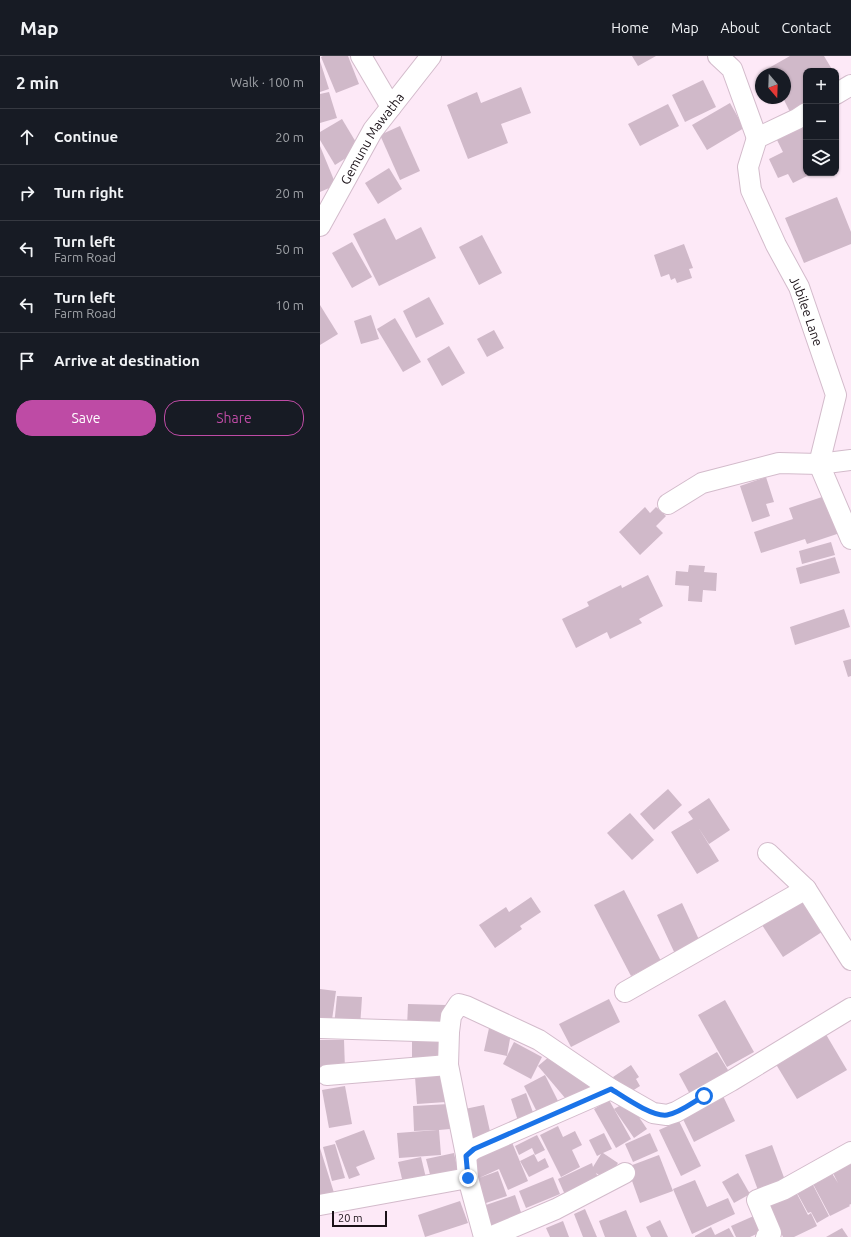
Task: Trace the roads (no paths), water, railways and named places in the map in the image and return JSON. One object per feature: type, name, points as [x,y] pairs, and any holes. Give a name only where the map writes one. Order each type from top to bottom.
[{"type":"street","points":[[361,56],[392,107]]},
{"type":"street","name":"Gemunu Mawatha","points":[[320,226],[373,130],[431,56]]},
{"type":"street","points":[[718,56],[732,69],[758,138],[803,116]]},
{"type":"street","points":[[839,92],[851,85]]},
{"type":"street","name":"Jubilee Lane","points":[[758,138],[748,167],[751,190],[776,245],[799,287],[836,395],[819,464]]},
{"type":"street","points":[[668,504],[702,483],[779,463],[819,464],[851,460]]},
{"type":"street","points":[[819,464],[851,539]]},
{"type":"street","points":[[768,853],[806,889],[851,960]]},
{"type":"street","points":[[625,992],[806,889]]},
{"type":"street","points":[[484,1237],[468,1178],[466,1156],[448,1065],[448,1032],[451,1016],[459,1004],[538,1040],[611,1089],[653,1113],[667,1115],[732,1081],[851,1008]]},
{"type":"street","points":[[320,1028],[448,1032]]},
{"type":"street","points":[[327,1075],[448,1065]]},
{"type":"street","points":[[466,1156],[474,1149],[611,1089]]},
{"type":"street","points":[[766,1237],[771,1233],[757,1200],[783,1190],[851,1152]]},
{"type":"street","points":[[490,1237],[556,1209],[625,1173]]},
{"type":"street","points":[[320,1205],[468,1178]]}]
